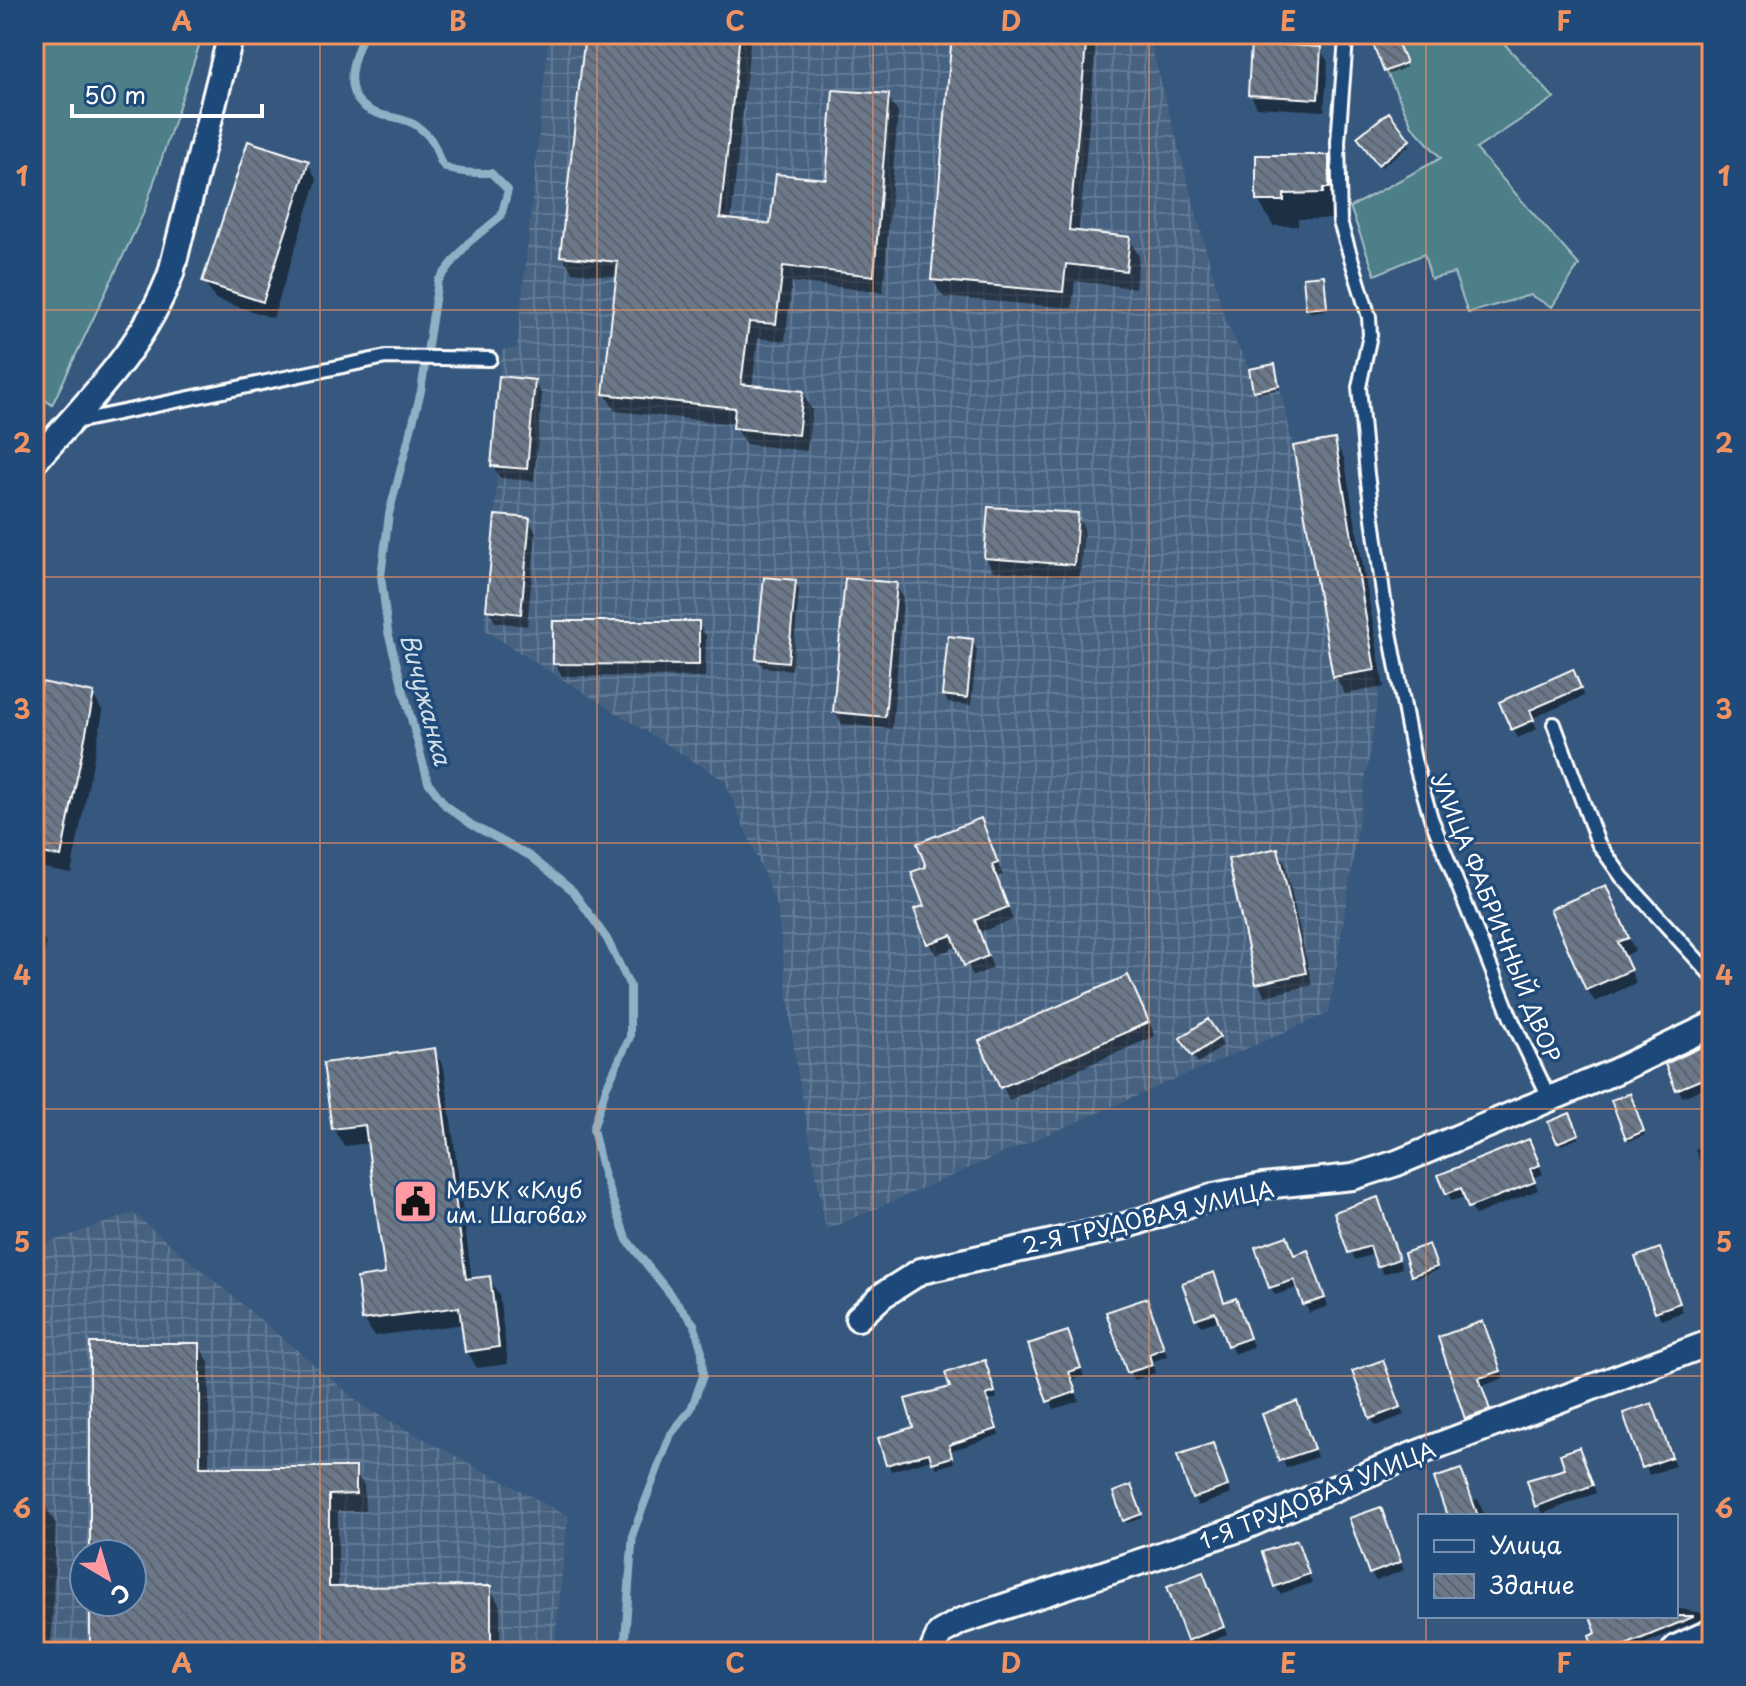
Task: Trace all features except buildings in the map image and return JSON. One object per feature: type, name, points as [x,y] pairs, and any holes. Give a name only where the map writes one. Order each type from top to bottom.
[{"type":"main road","points":[[1679,1652],[1712,1637]]},
{"type":"street","points":[[34,462],[132,349],[158,307],[171,273],[231,34]]},
{"type":"street","name":"2-Я ТРУДОВАЯ УЛИЦА","points":[[858,1318],[883,1295],[921,1271],[1125,1226],[1214,1196],[1263,1186],[1353,1177],[1464,1137],[1712,1025]]},
{"type":"street","name":"1-Я ТРУДОВАЯ УЛИЦА","points":[[932,1652],[940,1633],[961,1621],[1242,1528],[1410,1456],[1712,1342]]},
{"type":"lane","name":"УЛИЦА ФАБРИЧНЫЙ ДВОР","points":[[1346,39],[1338,142],[1340,222],[1369,317],[1370,335],[1359,387],[1367,474],[1384,600],[1414,760],[1431,818],[1511,1018],[1550,1099]]},
{"type":"lane","points":[[68,423],[386,357],[490,359]]},
{"type":"lane","points":[[1554,724],[1598,843],[1622,877],[1712,976]]},
{"type":"shaded area","points":[[549,34],[1148,34],[1225,320],[1249,369],[1275,364],[1293,446],[1335,439],[1379,693],[1329,1013],[826,1230],[796,1064],[777,906],[725,781],[484,630],[495,515],[497,467],[491,466],[499,376],[502,350],[517,348]]},
{"type":"shaded area","points":[[133,1213],[366,1408],[568,1516],[554,1652],[34,1652],[34,1248]]},
{"type":"green space","points":[[34,34],[203,34],[144,212],[52,405],[34,391]]},
{"type":"green space","points":[[1369,34],[1505,34],[1500,39],[1554,98],[1476,149],[1579,265],[1552,307],[1530,295],[1468,313],[1454,273],[1431,279],[1424,254],[1375,275],[1350,207],[1441,158],[1412,126]]},
{"type":"waterway","name":"Вичужанка","points":[[364,34],[355,55],[351,78],[356,98],[364,107],[417,126],[429,136],[444,166],[453,170],[491,173],[508,190],[501,216],[468,243],[438,281],[421,391],[389,514],[381,576],[388,632],[428,782],[446,806],[472,825],[530,856],[573,891],[607,939],[630,986],[630,1037],[606,1088],[593,1129],[603,1173],[627,1240],[694,1324],[702,1352],[703,1376],[691,1409],[671,1434],[633,1533],[624,1652]]},
{"type":"place","name":"МБУК «Клуб им. Шагова»","points":[[415,1201]]}]
